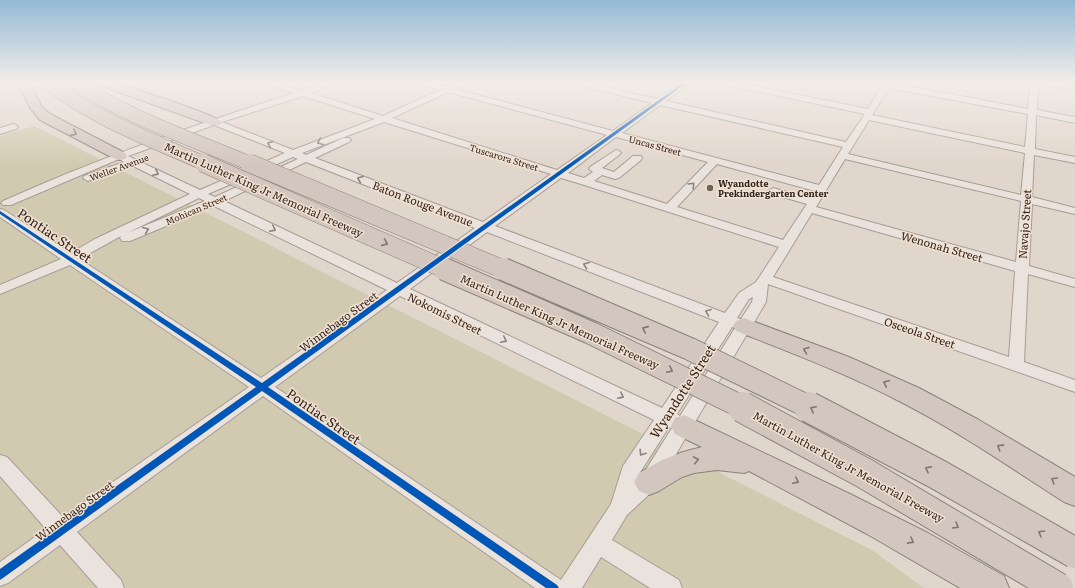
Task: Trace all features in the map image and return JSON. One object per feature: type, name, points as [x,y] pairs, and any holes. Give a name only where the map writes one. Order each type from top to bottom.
[{"type":"highway","points":[[38,109],[40,113],[53,122],[127,159]]},
{"type":"highway","name":"Martin Luther King Jr Memorial Freeway","points":[[89,109],[124,128],[617,345],[717,393],[864,472],[1058,588]]},
{"type":"highway","name":"Martin Luther King Jr Memorial Freeway","points":[[122,109],[609,313],[710,359],[828,416],[937,474],[1075,553]]},
{"type":"highway","points":[[180,109],[221,125]]},
{"type":"highway","points":[[736,323],[843,364],[903,391],[965,425],[1075,493]]},
{"type":"highway","points":[[674,422],[884,526],[943,558],[992,588]]},
{"type":"highway","points":[[649,482],[675,466],[704,459],[719,458],[760,464]]},
{"type":"street","name":"Weller Avenue","points":[[2,207],[48,192],[127,159],[267,109]]},
{"type":"street","name":"Tuscarora Street","points":[[350,109],[787,245]]},
{"type":"street","name":"Mohican Street","points":[[70,259],[99,242],[199,194],[292,153],[383,119],[404,109]]},
{"type":"street","name":"Uncas Street","points":[[521,109],[822,189]]},
{"type":"street","name":"Winnebago Street","points":[[0,575],[648,109]]},
{"type":"street","points":[[690,109],[849,146]]},
{"type":"street","points":[[844,109],[1075,160]]},
{"type":"street","name":"Wyandotte Street","points":[[620,508],[630,472],[674,422],[736,323],[759,302],[763,282],[872,109]]},
{"type":"street","points":[[1019,109],[1075,120]]},
{"type":"street","name":"Navajo Street","points":[[1016,365],[1032,112]]},
{"type":"street","name":"Mohican Street","points":[[0,290],[70,259],[103,248],[215,201],[307,159],[367,129],[383,119]]},
{"type":"street","name":"Weller Avenue","points":[[127,159],[151,156],[221,125]]},
{"type":"street","name":"Baton Rouge Avenue","points":[[221,125],[736,323]]},
{"type":"street","points":[[0,131],[13,127]]},
{"type":"street","points":[[616,153],[594,169],[615,176],[637,158]]},
{"type":"street","points":[[843,156],[1075,212]]},
{"type":"street","name":"Nokomis Street","points":[[127,159],[674,422]]},
{"type":"street","points":[[669,208],[715,161]]},
{"type":"street","points":[[585,182],[601,171]]},
{"type":"street","name":"Wenonah Street","points":[[773,191],[812,205],[1075,283]]},
{"type":"street","name":"Pontiac Street","points":[[2,207],[70,259],[262,387],[554,588]]},
{"type":"street","name":"Osceola Street","points":[[763,282],[1016,365],[1075,386]]},
{"type":"street","name":"Wyandotte Street","points":[[569,588],[620,508],[649,482],[674,422]]},
{"type":"street","points":[[0,462],[113,588]]},
{"type":"street","points":[[598,543],[671,588]]},
{"type":"shaded area","points":[[34,126],[872,550],[924,588],[0,588],[0,136]]},
{"type":"cycle path","points":[[0,575],[649,109]]},
{"type":"cycle path","points":[[0,212],[262,387],[554,588]]},
{"type":"place","name":"Wyandotte Prekindergarten Center","points":[[710,188]]}]
